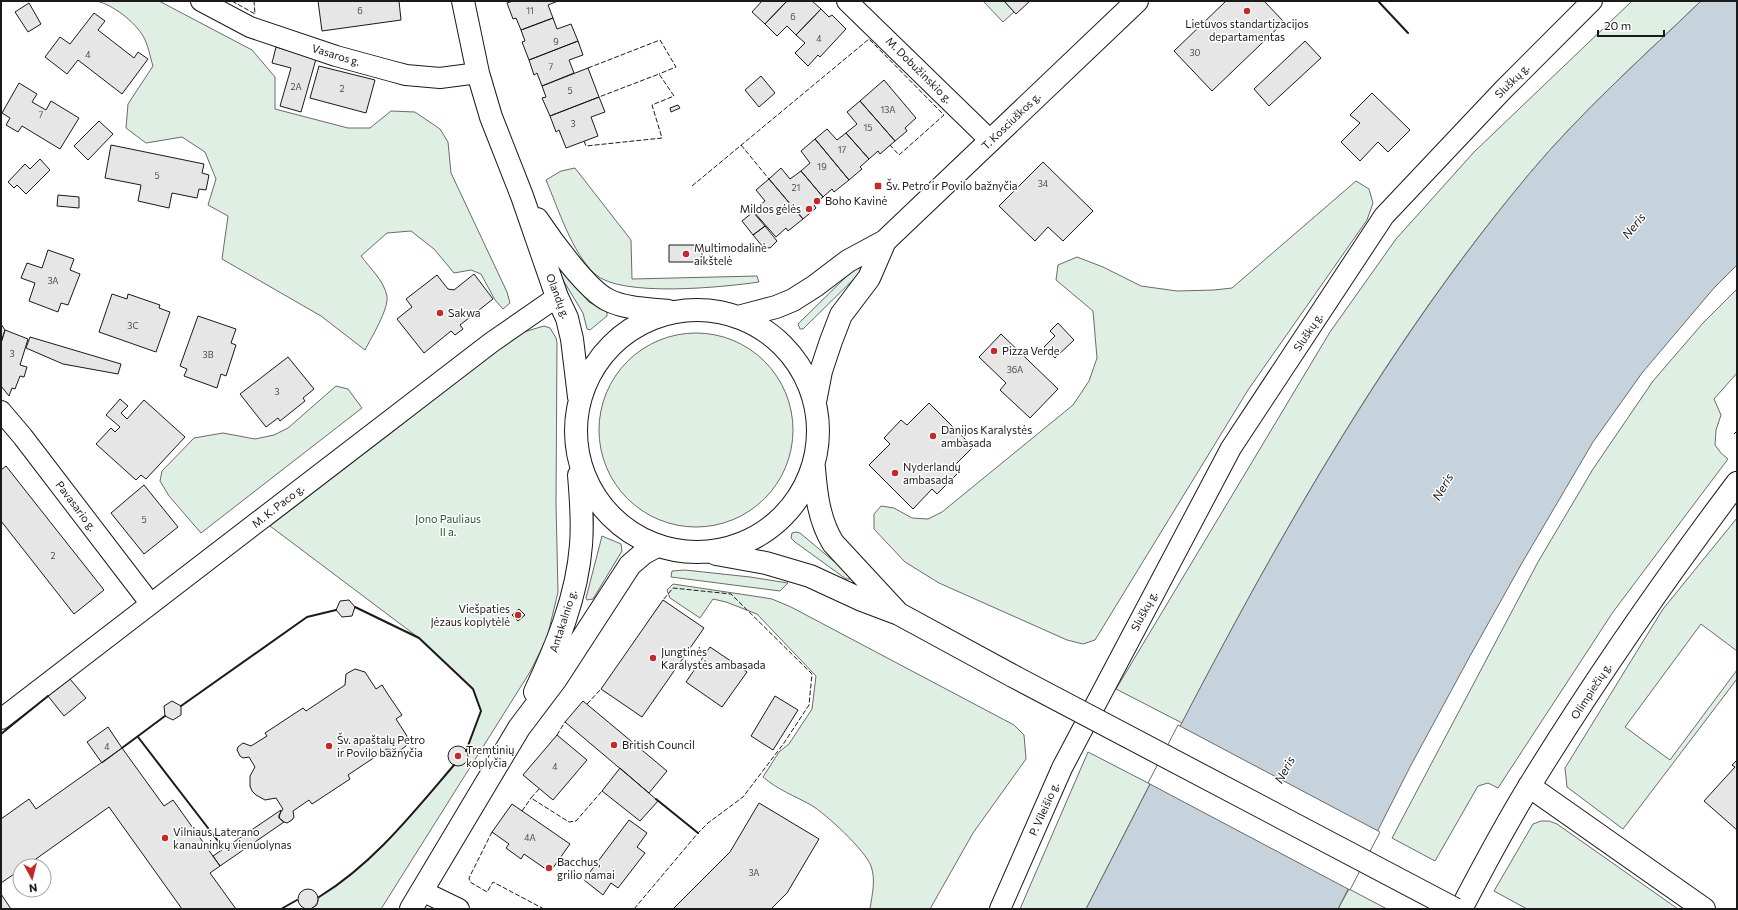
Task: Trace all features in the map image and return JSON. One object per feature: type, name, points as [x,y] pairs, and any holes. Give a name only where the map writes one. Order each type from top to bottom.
[{"type":"main road","name":"Olandų g.","points":[[463,1],[478,73],[491,118],[522,196],[557,298],[567,318],[572,339],[580,400]]},
{"type":"main road","name":"T. Kosciuškos g.","points":[[738,317],[776,307],[793,300],[815,286],[848,261],[886,241],[1137,1]]},
{"type":"main road","name":"Olandų g.","points":[[522,196],[549,236],[593,290],[607,300],[622,305],[673,312]]},
{"type":"main road","name":"T. Kosciuškos g.","points":[[815,402],[830,341],[841,315],[868,278],[886,241]]},
{"type":"main road","points":[[707,553],[730,548],[752,540],[772,526],[789,510],[803,490],[814,465],[818,425],[815,402],[807,380],[795,360],[779,341],[760,327],[738,317],[717,311],[695,310],[673,312],[652,318],[634,327],[617,339],[591,370],[576,412],[575,436],[578,460],[585,481],[596,500],[610,516],[626,530],[644,541],[678,552],[707,553],[787,568],[810,576],[862,600],[899,614],[1013,676],[1455,909]]},
{"type":"main road","name":"Antakalnio g.","points":[[519,728],[560,634],[572,600],[581,545],[582,518],[578,460]]},
{"type":"main road","points":[[814,465],[817,496],[826,532],[832,543],[899,614]]},
{"type":"main road","name":"Olimpiečių g.","points":[[1461,909],[1529,786],[1606,667],[1694,539],[1737,483]]},
{"type":"main road","name":"Antakalnio g.","points":[[416,900],[519,728],[556,679],[630,565],[644,553],[657,546]]},
{"type":"main road","points":[[1529,786],[1704,909]]},
{"type":"street","name":"Vasaros g.","points":[[201,1],[257,29],[336,56],[406,75],[440,78],[478,73]]},
{"type":"street","name":"M. Dobužinskio g.","points":[[847,1],[991,140]]},
{"type":"street","name":"Sluškų g.","points":[[1091,711],[1232,448],[1384,216],[1503,90],[1592,1]]},
{"type":"street","name":"M. K. Paco g.","points":[[1,719],[150,603],[492,342],[557,298]]},
{"type":"street","name":"Pavasario g.","points":[[1,411],[28,443],[150,603]]},
{"type":"street","name":"P. Vileišio g.","points":[[1000,909],[1062,768],[1091,711]]},
{"type":"street","points":[[416,900],[459,909]]},
{"type":"green space","points":[[96,1],[159,1],[252,50],[275,77],[275,109],[348,128],[370,128],[391,111],[415,112],[440,129],[448,142],[451,173],[507,292],[510,303],[503,309],[495,300],[481,274],[471,270],[454,273],[434,249],[411,231],[387,233],[361,256],[380,280],[387,296],[387,302],[382,316],[365,350],[321,316],[222,259],[228,216],[208,205],[216,179],[205,152],[182,137],[146,143],[126,128],[128,104],[153,66],[145,39],[135,25],[116,10]]},
{"type":"green space","points":[[983,1],[1004,1],[1014,12],[1003,22]]},
{"type":"green space","points":[[1632,1],[1701,1],[1613,85],[1550,150],[1479,236],[1431,302],[1385,369],[1299,508],[1182,723],[1116,689],[1330,332],[1396,239],[1474,152]]},
{"type":"green space","points":[[575,168],[631,240],[632,279],[757,276],[759,282],[699,288],[649,288],[626,286],[608,281],[595,274],[579,254],[566,230],[546,180],[561,171]]},
{"type":"green space","points":[[1356,181],[1369,189],[1373,203],[1367,220],[1248,390],[1095,640],[1083,644],[1067,640],[939,583],[905,562],[874,529],[874,514],[881,506],[894,508],[912,518],[928,519],[942,512],[1073,405],[1089,381],[1097,358],[1093,311],[1056,280],[1058,265],[1077,257],[1103,267],[1141,286],[1177,291],[1232,288]]},
{"type":"green space","points":[[546,252],[589,302],[607,312],[607,316],[590,330],[587,329],[583,313]]},
{"type":"green space","points":[[857,266],[861,269],[861,272],[803,329],[800,329],[798,324]]},
{"type":"green space","points":[[1737,289],[1737,373],[1714,399],[1721,415],[1716,430],[1715,445],[1728,459],[1613,612],[1498,788],[1488,783],[1478,786],[1435,861],[1392,838],[1538,562],[1593,469],[1653,381],[1703,323]]},
{"type":"green space","name":"Jono Pauliaus II a.","points":[[544,326],[550,328],[556,338],[557,343],[556,503],[558,592],[547,638],[530,672],[381,909],[311,909],[317,905],[319,897],[339,884],[357,869],[391,837],[454,765],[462,765],[468,756],[466,751],[481,711],[473,689],[419,638],[270,526],[517,334]]},
{"type":"green space","points":[[686,333],[706,333],[724,337],[742,344],[765,361],[777,376],[786,393],[793,420],[793,440],[786,467],[777,484],[765,499],[750,511],[733,520],[706,527],[686,527],[668,523],[650,516],[634,505],[621,492],[610,476],[603,458],[599,440],[599,420],[603,402],[610,384],[621,368],[634,355],[650,344],[668,337]]},
{"type":"green space","points":[[336,386],[348,389],[362,408],[201,533],[169,496],[160,481],[162,471],[194,438],[223,433],[255,439],[274,435],[288,428]]},
{"type":"green space","points":[[1737,518],[1737,651],[1701,624],[1625,727],[1670,760],[1737,670],[1737,679],[1623,829],[1567,787],[1565,768],[1663,609]]},
{"type":"green space","points":[[792,533],[800,533],[849,574],[851,579],[846,579],[795,542],[791,538]]},
{"type":"green space","points":[[602,536],[621,544],[622,551],[593,599],[587,600],[586,598]]},
{"type":"green space","points":[[685,570],[788,583],[780,591],[671,577],[672,571]]},
{"type":"green space","points":[[673,584],[772,599],[791,607],[1014,725],[1024,735],[1026,759],[973,833],[930,909],[870,909],[873,877],[871,866],[861,851],[835,824],[818,810],[769,782],[763,777],[779,752],[789,744],[812,709],[816,676],[757,614],[726,602],[713,599],[700,618],[670,598],[667,590]]},
{"type":"green space","points":[[1088,752],[1150,784],[1086,909],[1020,909]]},
{"type":"green space","points":[[1541,821],[1549,821],[1557,824],[1678,909],[1527,909],[1494,891],[1533,824]]},
{"type":"green space","points":[[1349,889],[1387,909],[1338,909]]},
{"type":"water","name":"Neris","points":[[1701,1],[1737,1],[1737,265],[1714,288],[1642,373],[1593,442],[1522,563],[1470,656],[1411,765],[1338,909],[1086,909],[1184,718],[1287,529],[1342,437],[1400,347],[1462,259],[1549,151],[1613,85]]},
{"type":"pier","points":[[1178,725],[1380,832],[1350,890],[1148,783]]},
{"type":"building","points":[[318,1],[399,1],[401,20],[322,31]]},
{"type":"building","points":[[513,1],[558,1],[548,5],[553,18],[521,30],[516,18],[513,19],[507,3]]},
{"type":"building","points":[[762,1],[787,1],[765,24],[752,12]]},
{"type":"building","points":[[787,1],[812,1],[821,9],[796,35],[787,26],[777,36],[765,24]]},
{"type":"building","points":[[1004,1],[1030,1],[1016,14]]},
{"type":"building","points":[[1226,1],[1264,1],[1284,22],[1212,91],[1174,51]]},
{"type":"building","points":[[29,3],[41,24],[28,32],[15,12]]},
{"type":"building","points":[[821,9],[829,17],[832,15],[846,29],[820,57],[818,55],[808,66],[795,53],[805,43],[796,35]]},
{"type":"building","points":[[94,13],[105,21],[98,30],[134,58],[138,52],[148,59],[122,94],[78,60],[67,74],[45,57],[60,37],[70,44]]},
{"type":"building","points":[[553,18],[557,29],[571,24],[578,41],[529,60],[522,42],[525,41],[521,30]]},
{"type":"building","points":[[578,41],[583,55],[569,60],[574,73],[542,86],[537,73],[534,75],[529,60]]},
{"type":"building","points":[[1305,41],[1321,58],[1269,106],[1254,89]]},
{"type":"building","points":[[276,47],[316,59],[301,112],[280,106],[291,68],[272,63]]},
{"type":"building","points":[[319,66],[375,80],[366,113],[310,98]]},
{"type":"building","points":[[588,68],[599,97],[550,116],[542,98],[546,97],[542,86]]},
{"type":"building","points":[[761,76],[775,93],[759,107],[745,90]]},
{"type":"building","points":[[884,80],[916,118],[905,128],[907,131],[895,141],[860,101]]},
{"type":"building","points":[[19,83],[37,94],[32,102],[46,110],[51,101],[79,118],[60,149],[22,126],[18,132],[6,125],[10,118],[2,113]]},
{"type":"building","points":[[1372,93],[1410,130],[1388,152],[1378,142],[1360,161],[1341,142],[1360,123],[1350,115]]},
{"type":"building","points":[[599,97],[605,112],[591,117],[598,136],[566,148],[559,130],[556,132],[550,116]]},
{"type":"building","points":[[860,101],[895,141],[880,154],[878,151],[869,159],[846,133],[857,124],[847,112]]},
{"type":"building","points":[[678,105],[680,108],[671,112],[670,108]]},
{"type":"building","points":[[99,121],[113,134],[88,160],[74,146]]},
{"type":"building","points":[[827,129],[837,140],[846,133],[869,159],[860,167],[862,169],[849,180],[815,139]]},
{"type":"building","points":[[815,139],[849,180],[834,192],[832,189],[823,197],[801,171],[810,163],[801,151]]},
{"type":"building","points":[[111,145],[204,164],[202,173],[209,175],[206,190],[199,189],[197,198],[172,193],[169,208],[138,201],[141,185],[105,178]]},
{"type":"building","points":[[40,159],[50,170],[26,194],[17,185],[14,188],[8,182],[25,164],[30,169]]},
{"type":"building","points":[[1043,162],[1093,211],[1063,241],[1048,227],[1035,241],[999,206]]},
{"type":"building","points":[[781,168],[790,179],[801,171],[823,197],[814,205],[816,208],[803,219],[769,179]]},
{"type":"building","points":[[769,179],[803,219],[788,231],[786,228],[776,237],[753,211],[765,201],[756,190]]},
{"type":"building","points":[[58,195],[79,197],[79,208],[57,206]]},
{"type":"building","points":[[753,212],[765,226],[753,235],[742,221]]},
{"type":"building","points":[[765,226],[777,241],[770,248],[763,247],[753,235]]},
{"type":"building","name":"Multimodalinė aikštelė","points":[[669,245],[702,245],[702,262],[669,262]]},
{"type":"building","points":[[48,250],[74,259],[70,270],[80,274],[68,305],[61,303],[58,312],[29,301],[35,283],[21,278],[27,263],[42,268]]},
{"type":"building","name":"Sakwa","points":[[474,274],[493,299],[460,325],[463,329],[455,335],[451,331],[424,353],[397,319],[412,307],[406,299],[437,275],[448,289],[454,290]]},
{"type":"building","points":[[112,294],[127,299],[128,294],[160,305],[159,308],[170,312],[156,352],[99,332]]},
{"type":"building","points":[[198,316],[236,329],[231,343],[236,345],[226,376],[221,374],[217,388],[184,376],[187,369],[180,366]]},
{"type":"building","points":[[1058,323],[1074,340],[1055,358],[1044,347],[1055,336],[1050,331]]},
{"type":"building","points":[[1,324],[5,330],[1,343]]},
{"type":"building","points":[[5,330],[28,339],[20,365],[27,367],[24,377],[20,376],[15,389],[12,388],[9,396],[1,386],[1,343]]},
{"type":"building","points":[[1001,334],[1058,389],[1030,418],[1000,390],[1006,383],[979,357]]},
{"type":"building","points":[[30,337],[121,364],[118,374],[63,364],[26,348]]},
{"type":"building","points":[[288,357],[314,389],[303,398],[305,401],[280,421],[278,418],[266,427],[240,394]]},
{"type":"building","points":[[120,399],[128,406],[121,413],[127,419],[144,400],[185,437],[146,479],[141,475],[136,480],[96,444],[111,428],[115,432],[120,427],[106,415]]},
{"type":"building","points":[[929,403],[973,447],[953,467],[959,472],[937,494],[932,489],[913,509],[869,465],[890,444],[884,438],[901,420],[907,425]]},
{"type":"building","points":[[6,466],[104,590],[74,614],[1,521],[1,470]]},
{"type":"building","points":[[144,485],[178,527],[144,554],[111,513]]},
{"type":"building","points":[[349,600],[355,607],[352,616],[342,617],[336,610],[340,601]]},
{"type":"building","name":"Jungtinės Karalystės ambasada","points":[[663,600],[704,628],[642,717],[601,689]]},
{"type":"building","name":"Viešpaties Jėzaus koplytėlė","points":[[519,609],[525,615],[518,621],[512,615]]},
{"type":"building","points":[[710,647],[747,672],[722,707],[686,682]]},
{"type":"building","name":"Šv. apaštalų Petro ir Povilo bažnyčia","points":[[355,669],[365,672],[376,689],[382,685],[402,715],[396,719],[407,736],[406,746],[398,752],[387,749],[348,775],[350,779],[312,804],[309,800],[293,811],[294,817],[292,820],[287,823],[284,822],[279,818],[279,815],[283,809],[276,798],[265,800],[252,791],[250,786],[250,776],[255,767],[249,757],[243,758],[240,756],[237,750],[238,747],[243,743],[251,746],[267,736],[265,733],[303,708],[306,711],[345,685],[346,674]]},
{"type":"building","points":[[70,679],[86,698],[64,716],[48,696]]},
{"type":"building","points":[[775,696],[798,710],[773,750],[751,736]]},
{"type":"building","points":[[172,701],[181,706],[181,715],[173,720],[165,716],[164,706]]},
{"type":"building","name":"British Council","points":[[583,701],[667,771],[649,793],[565,722]]},
{"type":"building","points":[[108,727],[122,748],[102,763],[87,742]]},
{"type":"building","points":[[557,735],[587,760],[553,800],[523,775]]},
{"type":"building","name":"Tremtinių koplyčia","points":[[458,746],[465,749],[468,756],[465,763],[458,766],[451,763],[448,756],[451,749]]},
{"type":"building","name":"Vilniaus Laterano kanauninkų vienuolynas","points":[[122,748],[164,806],[173,800],[220,866],[210,873],[236,909],[182,909],[109,807],[37,858],[12,858],[12,875],[1,883],[1,819],[29,799],[36,809]]},
{"type":"building","points":[[1737,760],[1737,830],[1704,801],[1735,767],[1732,765]]},
{"type":"building","points":[[620,768],[658,801],[640,821],[602,791]]},
{"type":"building","points":[[759,803],[819,839],[787,893],[771,909],[673,909],[730,852]]},
{"type":"building","points":[[512,804],[570,844],[550,872],[524,854],[521,859],[506,848],[509,844],[492,832]]},
{"type":"building","points":[[281,810],[279,818],[284,822],[220,866],[213,856]]},
{"type":"building","points":[[629,820],[647,833],[637,847],[645,853],[618,888],[611,883],[603,895],[584,880]]},
{"type":"building","points":[[304,889],[312,889],[318,895],[318,903],[312,909],[304,909],[298,903],[298,895]]},
{"type":"building","points":[[1,894],[11,909],[1,909]]},
{"type":"fence","points":[[232,1],[255,14],[254,1]]},
{"type":"fence","points":[[692,186],[869,39],[944,115],[899,155],[890,145]]},
{"type":"fence","points":[[588,68],[660,40],[676,67],[659,74]]},
{"type":"fence","points":[[584,141],[586,146],[662,138],[652,105],[674,96],[659,74],[599,97]]},
{"type":"fence","points":[[741,145],[769,179]]},
{"type":"fence","points":[[1734,434],[1737,431]]},
{"type":"fence","points":[[634,909],[698,833],[708,823],[743,797],[784,743],[809,705],[812,674],[731,594],[673,588],[663,600]]},
{"type":"fence","points":[[587,704],[601,689]]},
{"type":"fence","points":[[557,735],[565,722]]},
{"type":"fence","points":[[539,789],[531,798],[569,822],[576,821],[602,791]]},
{"type":"fence","points":[[522,811],[531,798]]},
{"type":"fence","points":[[492,832],[469,878],[470,882],[487,892],[493,882],[544,909]]},
{"type":"wall","points":[[1378,1],[1408,33]]},
{"type":"wall","points":[[355,607],[419,638],[473,689],[481,711],[466,751]]},
{"type":"wall","points":[[181,706],[307,617],[336,610]]},
{"type":"wall","points":[[1,734],[48,696]]},
{"type":"wall","points":[[122,748],[165,716]]},
{"type":"wall","points":[[138,737],[218,841]]},
{"type":"wall","points":[[319,897],[339,884],[375,853],[408,819],[454,765]]},
{"type":"wall","points":[[656,799],[698,833]]},
{"type":"wall","points":[[281,909],[297,900]]},
{"type":"place","name":"Lietuvos standartizacijos departamentas","points":[[1247,11]]},
{"type":"place","name":"Šv. Petro ir Povilo bažnyčia","points":[[878,186]]},
{"type":"place","name":"Boho Kavinė","points":[[817,201]]},
{"type":"place","name":"Mildos gėlės","points":[[809,209]]},
{"type":"place","name":"Multimodalinė aikštelė","points":[[686,254]]},
{"type":"place","name":"Sakwa","points":[[440,313]]},
{"type":"place","name":"Pizza Verde","points":[[994,351]]},
{"type":"place","name":"Danijos Karalystės ambasada","points":[[933,436]]},
{"type":"place","name":"Nyderlandų ambasada","points":[[895,473]]},
{"type":"place","name":"Viešpaties Jėzaus koplytėlė","points":[[518,615]]},
{"type":"place","name":"Jungtinės Karalystės ambasada","points":[[653,658]]},
{"type":"place","name":"British Council","points":[[614,745]]},
{"type":"place","name":"Šv. apaštalų Petro ir Povilo bažnyčia","points":[[329,746]]},
{"type":"place","name":"Tremtinių koplyčia","points":[[458,756]]},
{"type":"place","name":"Vilniaus Laterano kanauninkų vienuolynas","points":[[165,838]]},
{"type":"place","name":"Bacchus, grilio namai","points":[[549,868]]}]
